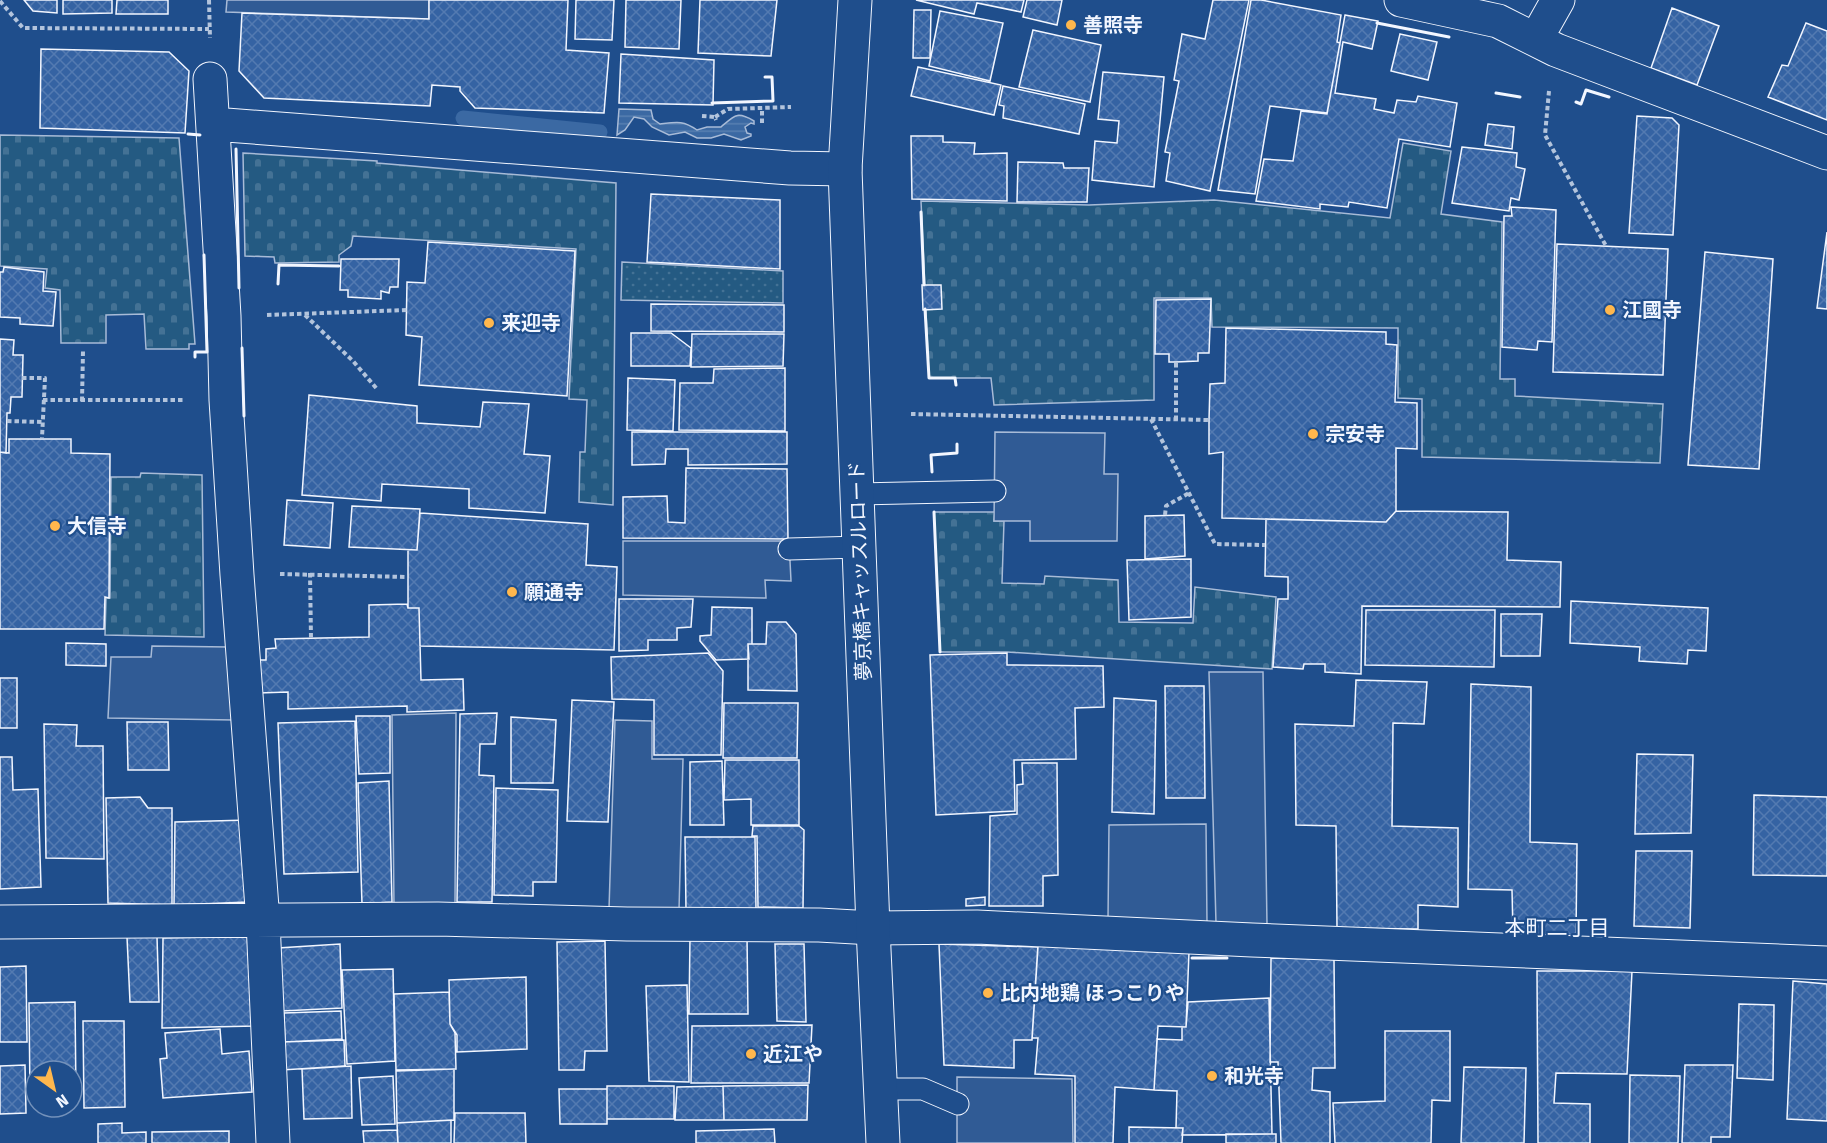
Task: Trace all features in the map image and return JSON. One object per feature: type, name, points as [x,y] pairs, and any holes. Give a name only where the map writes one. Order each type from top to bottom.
[{"type":"street","name":"夢京橋キャッスルロード","points":[[855,0],[845,169],[883,1143]]},
{"type":"street","points":[[1401,0],[1498,21],[1546,44],[1827,153]]},
{"type":"street","points":[[1546,44],[1558,0]]},
{"type":"street","points":[[210,80],[237,575],[237,673],[262,921],[273,1143]]},
{"type":"street","points":[[213,124],[790,168],[845,169]]},
{"type":"street","points":[[0,922],[262,921],[438,913],[627,917],[873,928],[977,927],[1252,932],[1827,963]]},
{"type":"lane","points":[[858,494],[995,491]]},
{"type":"lane","points":[[789,549],[860,547]]},
{"type":"lane","points":[[880,1089],[922,1089],[958,1104]]},
{"type":"path","points":[[0,1],[23,28],[210,29]]},
{"type":"path","points":[[1546,44],[1551,63],[1545,135],[1606,246]]},
{"type":"path","points":[[715,117],[728,109],[791,107]]},
{"type":"path","points":[[224,316],[407,310]]},
{"type":"path","points":[[304,315],[353,361],[377,389]]},
{"type":"path","points":[[82,401],[83,351]]},
{"type":"path","points":[[1176,362],[1176,420]]},
{"type":"path","points":[[22,378],[45,378],[42,438]]},
{"type":"path","points":[[43,400],[226,400]]},
{"type":"path","points":[[910,414],[1209,420]]},
{"type":"path","points":[[1151,419],[1215,544],[1265,545]]},
{"type":"path","points":[[7,421],[42,422]]},
{"type":"path","points":[[1165,515],[1166,506],[1189,493]]},
{"type":"path","points":[[310,573],[311,638]]},
{"type":"path","points":[[237,575],[310,573],[408,577]]},
{"type":"green space","points":[[0,135],[179,138],[195,344],[189,344],[189,349],[146,349],[144,314],[106,315],[106,343],[61,343],[60,290],[45,288],[47,269],[0,266]]},
{"type":"green space","points":[[1403,143],[1451,151],[1441,214],[1502,222],[1500,379],[1515,379],[1515,396],[1663,404],[1660,463],[1422,457],[1422,399],[1398,398],[1398,328],[1212,327],[1211,298],[1154,298],[1154,400],[994,405],[991,378],[929,378],[921,201],[1089,205],[1214,200],[1390,218]]},
{"type":"green space","points":[[243,153],[377,161],[377,163],[616,183],[613,505],[579,502],[580,452],[585,452],[587,400],[569,399],[576,249],[353,236],[351,246],[339,255],[339,262],[275,263],[274,257],[245,256]]},
{"type":"green space","points":[[622,262],[783,271],[783,303],[621,300]]},
{"type":"green space","points":[[141,473],[202,475],[204,637],[105,635],[106,598],[110,598],[111,477],[140,477]]},
{"type":"green space","points":[[934,512],[995,512],[994,521],[1004,521],[1002,583],[1044,584],[1045,576],[1118,580],[1119,622],[1193,623],[1195,587],[1276,597],[1272,669],[1007,652],[940,652]]},
{"type":"shaded area","points":[[227,0],[429,0],[429,19],[226,12]]},
{"type":"shaded area","points":[[619,109],[651,110],[653,119],[660,124],[679,122],[697,130],[721,127],[733,117],[740,115],[754,121],[754,124],[751,123],[745,127],[751,136],[741,140],[724,134],[711,138],[697,138],[685,132],[669,135],[652,127],[644,119],[634,117],[625,130],[617,135]]},
{"type":"shaded area","points":[[995,432],[1105,433],[1104,474],[1118,474],[1117,541],[1030,541],[1030,521],[994,521]]},
{"type":"shaded area","points":[[623,541],[789,541],[791,581],[765,580],[766,598],[623,595]]},
{"type":"shaded area","points":[[152,646],[229,647],[234,720],[108,718],[111,657],[151,657]]},
{"type":"shaded area","points":[[1209,672],[1263,672],[1267,924],[1216,923]]},
{"type":"shaded area","points":[[456,713],[455,905],[394,906],[392,715]]},
{"type":"shaded area","points":[[615,720],[652,721],[652,759],[683,759],[679,910],[609,909]]},
{"type":"shaded area","points":[[1206,824],[1207,924],[1108,919],[1109,825]]},
{"type":"shaded area","points":[[957,1077],[1072,1079],[1073,1143],[957,1143]]},
{"type":"building","points":[[24,0],[57,0],[57,13],[33,11]]},
{"type":"building","points":[[63,0],[112,0],[112,13],[63,14]]},
{"type":"building","points":[[117,0],[168,0],[168,14],[116,14]]},
{"type":"building","points":[[429,0],[568,0],[566,50],[609,53],[604,113],[475,108],[460,91],[460,87],[432,85],[430,106],[264,98],[239,71],[242,13],[429,19]]},
{"type":"building","points":[[576,0],[614,0],[612,40],[575,39]]},
{"type":"building","points":[[626,0],[681,0],[679,49],[625,47]]},
{"type":"building","points":[[700,0],[777,0],[771,56],[698,53]]},
{"type":"building","points":[[916,0],[1024,0],[1021,12],[977,3],[974,14]]},
{"type":"building","points":[[1027,0],[1062,0],[1057,25],[1023,17]]},
{"type":"building","points":[[1213,0],[1249,0],[1210,191],[1166,181],[1170,153],[1165,152],[1179,81],[1174,80],[1182,34],[1205,39]]},
{"type":"building","points":[[1251,0],[1341,15],[1337,42],[1340,43],[1327,113],[1270,106],[1255,194],[1218,190]]},
{"type":"building","points":[[1672,8],[1719,26],[1697,85],[1651,68]]},
{"type":"building","points":[[914,10],[931,10],[930,58],[913,58]]},
{"type":"building","points":[[940,11],[1003,23],[990,81],[929,66]]},
{"type":"building","points":[[1345,15],[1378,21],[1372,49],[1343,42],[1335,93],[1376,99],[1374,109],[1394,113],[1397,100],[1416,102],[1418,96],[1457,103],[1450,147],[1399,139],[1387,208],[1349,202],[1348,207],[1320,204],[1320,209],[1256,201],[1264,159],[1293,161],[1301,111],[1327,114]]},
{"type":"building","points":[[1806,23],[1827,31],[1827,120],[1768,97],[1782,65],[1788,66]]},
{"type":"building","points":[[1033,30],[1101,45],[1090,102],[1019,87]]},
{"type":"building","points":[[1400,34],[1437,42],[1428,80],[1391,71]]},
{"type":"building","points":[[41,49],[169,52],[189,71],[185,133],[40,128]]},
{"type":"building","points":[[621,54],[714,60],[713,105],[619,103]]},
{"type":"building","points":[[918,67],[1001,85],[994,115],[911,96]]},
{"type":"building","points":[[1103,72],[1164,77],[1154,187],[1092,180],[1095,141],[1117,143],[1119,121],[1098,119]]},
{"type":"building","points":[[1003,86],[1085,104],[1079,134],[1003,118],[1004,106],[999,105]]},
{"type":"building","points":[[1637,116],[1672,118],[1679,125],[1673,235],[1629,233]]},
{"type":"building","points":[[1488,124],[1514,127],[1512,149],[1485,145]]},
{"type":"building","points":[[911,136],[943,136],[943,142],[975,143],[974,154],[1007,153],[1007,201],[912,199]]},
{"type":"building","points":[[1462,147],[1517,153],[1516,167],[1525,169],[1519,200],[1511,198],[1509,211],[1452,203]]},
{"type":"building","points":[[1018,162],[1063,163],[1064,168],[1089,168],[1087,202],[1017,202]]},
{"type":"building","points":[[651,194],[780,200],[780,269],[647,262]]},
{"type":"building","points":[[1511,207],[1556,210],[1552,342],[1538,341],[1537,350],[1502,347],[1504,216],[1512,216]]},
{"type":"building","points":[[1827,232],[1827,309],[1817,308]]},
{"type":"building","name":"来迎寺","points":[[428,242],[575,251],[567,396],[419,385],[422,337],[406,335],[407,282],[425,283]]},
{"type":"building","name":"江國寺","points":[[1557,244],[1668,249],[1663,375],[1553,372]]},
{"type":"building","points":[[1705,252],[1773,259],[1759,469],[1688,465]]},
{"type":"building","points":[[341,259],[399,259],[398,287],[390,287],[389,293],[381,291],[381,299],[348,297],[348,290],[340,290]]},
{"type":"building","points":[[4,267],[44,272],[43,291],[56,292],[53,326],[20,324],[20,318],[0,317],[0,272],[3,272]]},
{"type":"building","points":[[922,285],[941,285],[942,309],[923,310]]},
{"type":"building","points":[[1211,299],[1209,353],[1198,353],[1198,361],[1176,362],[1169,362],[1169,354],[1155,354],[1156,300]]},
{"type":"building","points":[[651,304],[784,305],[784,332],[651,331]]},
{"type":"building","name":"宗安寺","points":[[1226,328],[1386,332],[1386,344],[1397,345],[1395,402],[1417,403],[1417,449],[1396,448],[1396,511],[1386,522],[1222,518],[1223,452],[1209,454],[1209,420],[1210,384],[1225,383]]},
{"type":"building","points":[[631,333],[671,333],[691,348],[690,366],[631,366]]},
{"type":"building","points":[[692,334],[784,334],[783,366],[691,367]]},
{"type":"building","points":[[0,339],[14,340],[13,355],[23,355],[22,397],[11,397],[10,413],[7,413],[6,453],[0,452]]},
{"type":"building","points":[[785,368],[785,431],[679,430],[680,383],[713,383],[714,369]]},
{"type":"building","points":[[628,378],[675,380],[673,431],[627,430]]},
{"type":"building","points":[[309,395],[417,406],[417,423],[480,427],[483,402],[529,404],[524,454],[550,456],[545,513],[469,508],[469,489],[382,484],[381,501],[302,495]]},
{"type":"building","points":[[632,432],[787,432],[787,464],[688,465],[688,449],[666,449],[665,464],[632,465]]},
{"type":"building","name":"大信寺","points":[[9,439],[71,439],[71,453],[110,454],[109,598],[105,597],[104,629],[0,629],[0,452],[9,453]]},
{"type":"building","points":[[686,468],[787,469],[788,539],[623,538],[623,497],[667,496],[668,522],[685,523]]},
{"type":"building","points":[[287,500],[333,503],[330,548],[284,545]]},
{"type":"building","points":[[352,506],[420,509],[417,550],[349,547]]},
{"type":"building","points":[[1396,511],[1508,512],[1507,560],[1561,562],[1560,607],[1362,606],[1361,674],[1325,672],[1325,664],[1304,664],[1303,669],[1273,667],[1278,599],[1288,599],[1288,577],[1265,576],[1266,519],[1386,522]]},
{"type":"building","name":"願通寺","points":[[420,513],[588,524],[586,565],[617,567],[614,650],[420,646],[419,608],[408,608],[408,550],[417,550]]},
{"type":"building","points":[[1184,515],[1185,556],[1145,559],[1145,516]]},
{"type":"building","points":[[1191,559],[1191,617],[1129,620],[1127,560]]},
{"type":"building","points":[[619,599],[693,599],[691,627],[677,628],[677,640],[648,640],[648,650],[619,651]]},
{"type":"building","points":[[1571,601],[1708,608],[1706,651],[1688,650],[1687,664],[1639,661],[1640,647],[1570,643]]},
{"type":"building","points":[[407,604],[408,608],[419,608],[421,680],[463,679],[464,710],[407,712],[407,706],[288,709],[288,692],[259,693],[257,660],[266,660],[266,649],[276,648],[275,639],[369,637],[369,605]]},
{"type":"building","points":[[712,607],[752,608],[752,644],[748,644],[749,659],[716,660],[700,641],[700,636],[711,635]]},
{"type":"building","points":[[1366,610],[1495,610],[1494,667],[1365,665]]},
{"type":"building","points":[[1501,614],[1542,614],[1540,656],[1501,656]]},
{"type":"building","points":[[767,622],[786,622],[796,634],[797,691],[748,690],[748,644],[766,644]]},
{"type":"building","points":[[66,643],[106,644],[106,666],[66,665]]},
{"type":"building","points":[[708,653],[723,671],[721,755],[654,755],[654,700],[612,699],[611,657]]},
{"type":"building","points":[[1007,653],[1007,665],[1103,666],[1104,707],[1075,708],[1076,759],[1014,760],[1015,811],[936,815],[930,655]]},
{"type":"building","points":[[0,678],[17,678],[17,728],[0,728]]},
{"type":"building","points":[[1356,680],[1427,682],[1424,724],[1393,723],[1392,826],[1458,828],[1458,907],[1418,905],[1418,929],[1337,928],[1336,826],[1296,825],[1295,724],[1354,726]]},
{"type":"building","points":[[1471,684],[1531,687],[1530,842],[1577,844],[1576,936],[1513,934],[1512,890],[1468,889]]},
{"type":"building","points":[[1165,686],[1204,686],[1205,798],[1166,798]]},
{"type":"building","points":[[1114,698],[1156,701],[1154,814],[1112,812]]},
{"type":"building","points":[[572,700],[614,702],[608,822],[567,821]]},
{"type":"building","points":[[724,703],[798,703],[797,758],[723,758]]},
{"type":"building","points":[[497,713],[495,744],[480,744],[479,775],[494,776],[492,902],[457,902],[460,714]]},
{"type":"building","points":[[356,716],[390,716],[390,773],[359,774]]},
{"type":"building","points":[[511,717],[556,720],[553,783],[511,783]]},
{"type":"building","points":[[355,721],[358,872],[284,874],[278,723]]},
{"type":"building","points":[[127,722],[168,722],[169,770],[128,770]]},
{"type":"building","points":[[44,724],[77,725],[76,746],[103,746],[104,859],[46,858]]},
{"type":"building","points":[[1637,754],[1693,755],[1691,833],[1635,834]]},
{"type":"building","points":[[0,757],[12,757],[13,790],[38,789],[41,887],[0,889]]},
{"type":"building","points":[[725,760],[799,760],[799,825],[751,825],[751,799],[724,800]]},
{"type":"building","points":[[722,761],[724,825],[690,825],[690,762]]},
{"type":"building","points":[[1022,763],[1057,763],[1058,875],[1043,876],[1043,906],[989,906],[990,816],[1017,814],[1017,785],[1023,784]]},
{"type":"building","points":[[389,781],[392,902],[362,904],[358,783]]},
{"type":"building","points":[[496,788],[558,790],[556,882],[533,882],[533,896],[494,895]]},
{"type":"building","points":[[1754,795],[1827,797],[1827,876],[1753,875]]},
{"type":"building","points":[[140,797],[148,808],[172,808],[172,905],[108,903],[106,798]]},
{"type":"building","points":[[248,820],[248,902],[174,905],[175,822]]},
{"type":"building","points":[[753,826],[799,826],[804,830],[803,908],[758,907],[757,836],[752,836]]},
{"type":"building","points":[[685,837],[755,837],[756,909],[686,910]]},
{"type":"building","points":[[1636,851],[1692,851],[1690,928],[1634,926]]},
{"type":"building","points":[[985,897],[985,905],[966,906],[966,899]]},
{"type":"building","points":[[253,936],[255,1026],[162,1028],[163,938]]},
{"type":"building","points":[[747,936],[748,1014],[689,1014],[690,937]]},
{"type":"building","points":[[127,937],[157,937],[159,1002],[130,1002]]},
{"type":"building","points":[[605,941],[607,1051],[585,1051],[584,1070],[559,1070],[557,942]]},
{"type":"building","points":[[340,944],[342,1008],[282,1011],[278,948]]},
{"type":"building","points":[[775,944],[804,944],[806,1022],[777,1021]]},
{"type":"building","name":"比内地鶏 ほっこりや","points":[[939,944],[1038,947],[1032,1040],[1014,1040],[1014,1068],[944,1065]]},
{"type":"building","points":[[1038,944],[1189,952],[1186,1027],[1158,1026],[1154,1090],[1115,1087],[1113,1143],[1075,1143],[1075,1076],[1035,1074],[1038,1038],[1032,1038]]},
{"type":"building","points":[[1271,958],[1334,959],[1335,1068],[1313,1068],[1312,1090],[1330,1092],[1330,1143],[1281,1143],[1278,1062],[1270,1062]]},
{"type":"building","points":[[26,966],[27,1042],[0,1042],[0,967]]},
{"type":"building","points":[[393,969],[395,1061],[347,1064],[342,970]]},
{"type":"building","points":[[1537,971],[1632,971],[1627,1074],[1556,1073],[1554,1103],[1590,1104],[1590,1143],[1538,1143]]},
{"type":"building","points":[[526,977],[527,1049],[457,1052],[457,1035],[450,1024],[449,980]]},
{"type":"building","points":[[1793,981],[1827,984],[1827,1121],[1787,1119]]},
{"type":"building","points":[[687,985],[689,1082],[649,1081],[646,986]]},
{"type":"building","points":[[449,992],[450,1024],[455,1033],[456,1069],[396,1070],[394,994]]},
{"type":"building","name":"和光寺","points":[[1269,998],[1272,1134],[1182,1135],[1183,1128],[1176,1128],[1177,1091],[1154,1090],[1157,1039],[1182,1040],[1182,1027],[1186,1027],[1188,1002]]},
{"type":"building","points":[[75,1002],[76,1059],[30,1059],[29,1003]]},
{"type":"building","points":[[1739,1004],[1774,1005],[1773,1080],[1737,1078]]},
{"type":"building","points":[[341,1011],[342,1039],[285,1042],[284,1013]]},
{"type":"building","points":[[83,1021],[124,1021],[125,1107],[84,1108]]},
{"type":"building","name":"近江や","points":[[812,1025],[809,1083],[691,1083],[692,1026]]},
{"type":"building","points":[[220,1029],[222,1054],[249,1051],[252,1092],[163,1098],[160,1059],[167,1058],[165,1033]]},
{"type":"building","points":[[1385,1031],[1450,1031],[1450,1101],[1432,1100],[1431,1143],[1335,1143],[1333,1103],[1385,1101]]},
{"type":"building","points":[[344,1040],[345,1066],[282,1070],[281,1042]]},
{"type":"building","points":[[24,1065],[24,1113],[0,1114],[0,1066]]},
{"type":"building","points":[[1685,1065],[1733,1065],[1730,1137],[1711,1137],[1711,1143],[1682,1143]]},
{"type":"building","points":[[351,1066],[352,1118],[304,1119],[302,1069]]},
{"type":"building","points":[[1464,1067],[1526,1068],[1524,1143],[1461,1143]]},
{"type":"building","points":[[454,1069],[454,1120],[397,1123],[396,1071]]},
{"type":"building","points":[[1630,1075],[1680,1076],[1678,1143],[1629,1143]]},
{"type":"building","points":[[393,1076],[395,1124],[362,1125],[359,1078]]},
{"type":"building","points":[[808,1085],[807,1120],[724,1120],[723,1086]]},
{"type":"building","points":[[607,1086],[674,1086],[674,1119],[607,1119]]},
{"type":"building","points":[[723,1086],[724,1120],[675,1120],[677,1087]]},
{"type":"building","points":[[559,1089],[607,1089],[607,1124],[560,1124]]},
{"type":"building","points":[[455,1113],[525,1113],[526,1143],[454,1143]]},
{"type":"building","points":[[451,1120],[451,1143],[398,1143],[397,1123]]},
{"type":"building","points":[[122,1123],[122,1133],[146,1132],[146,1143],[98,1143],[98,1124]]},
{"type":"building","points":[[1129,1127],[1183,1128],[1182,1143],[1129,1143]]},
{"type":"building","points":[[774,1129],[775,1143],[696,1143],[696,1131]]},
{"type":"building","points":[[397,1130],[398,1143],[364,1143],[363,1131]]},
{"type":"building","points":[[229,1131],[229,1143],[152,1143],[152,1132]]},
{"type":"building","points":[[1226,1134],[1276,1134],[1276,1143],[1226,1143]]},
{"type":"waterway","points":[[463,118],[600,132]]},
{"type":"wall","points":[[1377,23],[1449,37]]},
{"type":"wall","points":[[712,103],[773,101],[772,77],[765,77]]},
{"type":"wall","points":[[1576,102],[1581,104],[1586,90],[1609,97]]},
{"type":"wall","points":[[1496,93],[1520,97]]},
{"type":"wall","points":[[188,134],[200,135]]},
{"type":"wall","points":[[236,149],[239,288]]},
{"type":"wall","points":[[921,212],[924,285]]},
{"type":"wall","points":[[195,357],[195,352],[207,352],[204,255]]},
{"type":"wall","points":[[278,284],[279,265],[339,266]]},
{"type":"wall","points":[[925,309],[929,378],[955,378],[956,385]]},
{"type":"wall","points":[[242,348],[244,416]]},
{"type":"wall","points":[[932,472],[931,455],[957,453],[957,444]]},
{"type":"wall","points":[[934,512],[940,652]]},
{"type":"wall","points":[[1192,958],[1227,958]]},
{"type":"place","name":"善照寺","points":[[1071,25]]},
{"type":"place","name":"江國寺","points":[[1610,310]]},
{"type":"place","name":"来迎寺","points":[[489,323]]},
{"type":"place","name":"宗安寺","points":[[1313,434]]},
{"type":"place","name":"大信寺","points":[[55,526]]},
{"type":"place","name":"願通寺","points":[[512,592]]},
{"type":"place","name":"比内地鶏 ほっこりや","points":[[988,993]]},
{"type":"place","name":"近江や","points":[[751,1054]]},
{"type":"place","name":"和光寺","points":[[1212,1076]]},
{"type":"district","name":"本町二丁目","points":[[1557,928]]}]
